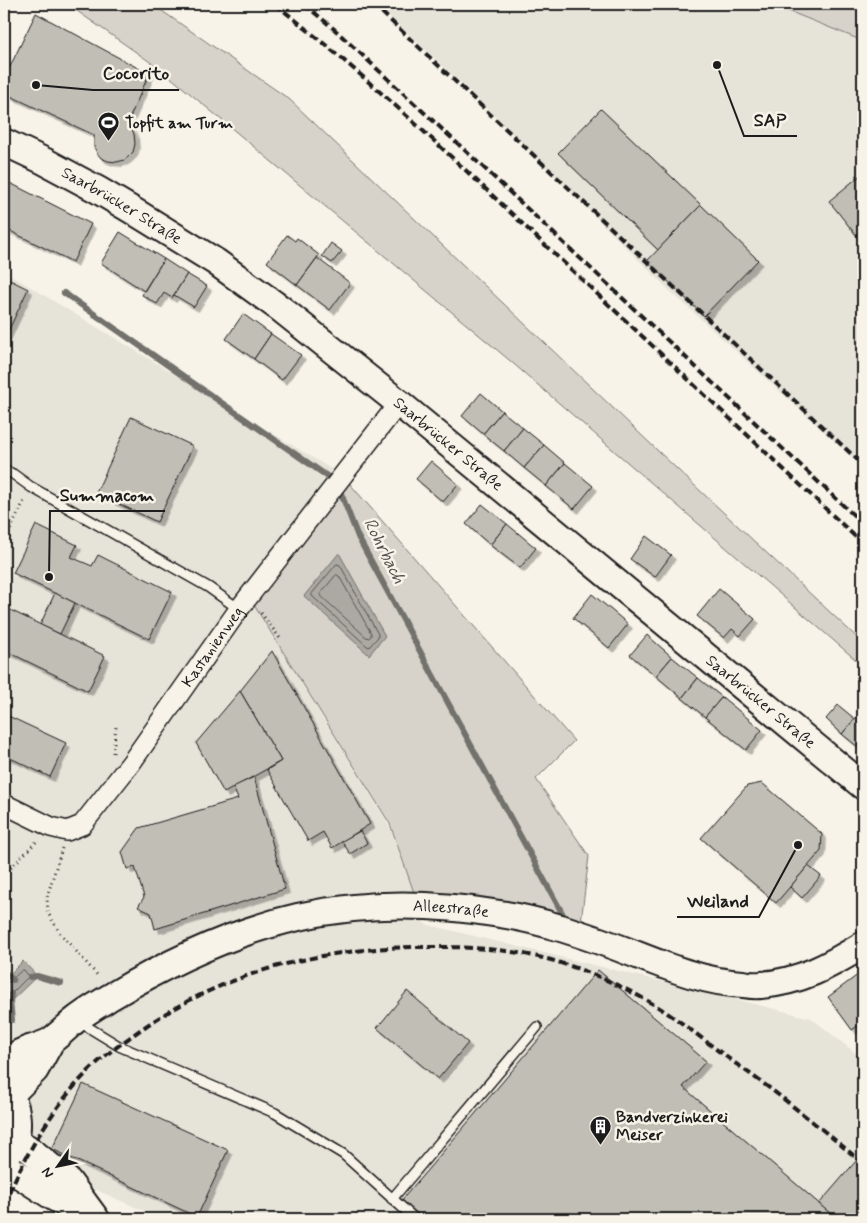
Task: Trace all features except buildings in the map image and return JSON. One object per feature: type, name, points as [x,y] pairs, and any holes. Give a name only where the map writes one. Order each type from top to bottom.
[{"type":"main road","name":"Saarbrücker Straße","points":[[4,142],[98,190],[216,262],[288,314],[399,403],[863,786]]},
{"type":"main road","name":"Alleestraße","points":[[4,1065],[19,1053],[51,1041],[76,1020],[110,997],[174,962],[257,928],[298,917],[336,910],[376,906],[418,906],[465,909],[500,914],[542,922],[675,969],[711,980],[736,984],[760,985],[797,978],[838,961],[863,945]]},
{"type":"main road","name":"Alleestraße","points":[[7,1091],[35,1070],[51,1041]]},
{"type":"main road","points":[[7,1091],[15,1106],[17,1130],[7,1155]]},
{"type":"main road","points":[[7,1155],[29,1149],[68,1181],[95,1219]]},
{"type":"street","name":"Kastanienweg","points":[[59,829],[82,825],[131,763],[248,598],[399,403]]},
{"type":"street","points":[[4,804],[59,829]]},
{"type":"lane","points":[[4,470],[208,587],[248,598]]},
{"type":"lane","points":[[76,1020],[119,1046],[276,1113],[343,1154],[415,1219]]},
{"type":"lane","points":[[392,1199],[537,1027]]},
{"type":"path","points":[[4,543],[31,487]]},
{"type":"path","points":[[248,598],[282,641]]},
{"type":"path","points":[[113,754],[116,727]]},
{"type":"path","points":[[4,875],[59,829]]},
{"type":"path","points":[[59,829],[47,897],[48,913],[60,933],[99,977],[110,997]]},
{"type":"shaded area","points":[[67,4],[152,4],[289,99],[678,470],[863,643],[863,666],[508,359],[163,71]]},
{"type":"shaded area","points":[[376,4],[771,4],[863,41],[863,467],[669,290],[460,82]]},
{"type":"shaded area","points":[[771,4],[863,4],[863,41]]},
{"type":"shaded area","points":[[4,271],[343,476],[249,597],[389,825],[425,924],[811,1018],[863,1059],[863,1219],[162,1219],[20,1156],[4,1151]]},
{"type":"shaded area","points":[[343,476],[574,741],[536,779],[589,856],[580,930],[418,904],[390,824],[249,597]]},
{"type":"water","points":[[339,553],[385,636],[369,655],[304,596]]},
{"type":"water","points":[[23,961],[37,976],[10,1002],[4,996],[4,980]]},
{"type":"waterway","name":"Rohrbach","points":[[64,293],[337,483],[358,537],[567,922]]},
{"type":"waterway","points":[[4,971],[13,980]]},
{"type":"waterway","points":[[30,977],[37,976],[61,983]]},
{"type":"waterway","points":[[11,994],[12,1020]]},
{"type":"railway","points":[[275,4],[346,62],[414,122],[863,544]]},
{"type":"railway","points":[[304,4],[333,28],[484,168],[863,524]]},
{"type":"railway","points":[[373,4],[863,465]]},
{"type":"railway","points":[[4,1203],[43,1128],[68,1094],[105,1056],[164,1015],[200,995],[237,979],[276,967],[316,957],[356,951],[397,948],[471,948],[521,953],[570,966],[615,984],[648,1001],[676,1019],[775,1092],[858,1159]]},
{"type":"place","name":"SAP","points":[[717,65]]},
{"type":"place","name":"Cocorito","points":[[36,85]]},
{"type":"place","name":"Topfit am Turm","points":[[109,142]]},
{"type":"place","name":"Summacom","points":[[49,577]]},
{"type":"place","name":"Weiland","points":[[798,845]]},
{"type":"place","name":"Bandverzinkerei Meiser","points":[[600,1145]]}]
